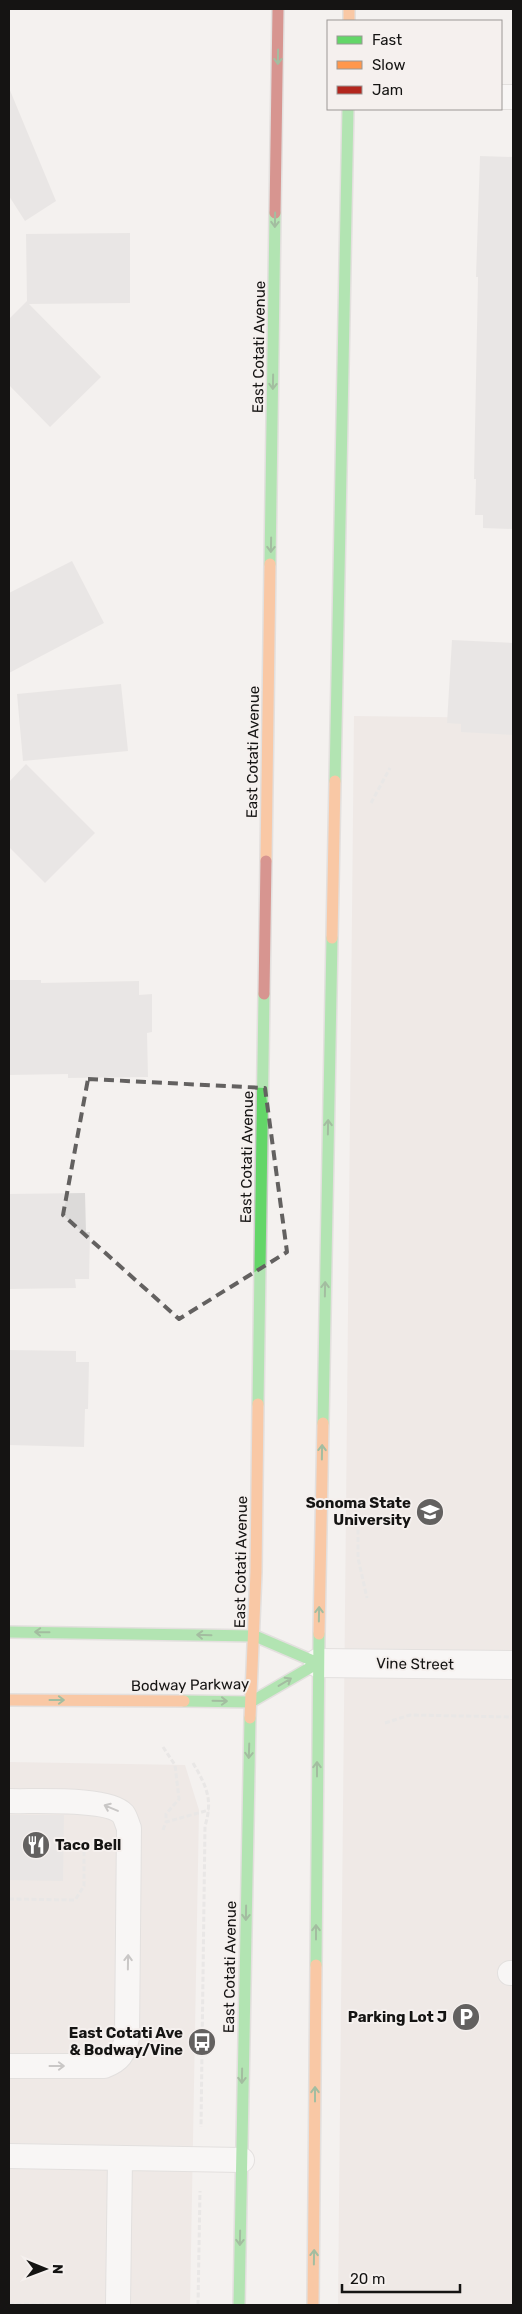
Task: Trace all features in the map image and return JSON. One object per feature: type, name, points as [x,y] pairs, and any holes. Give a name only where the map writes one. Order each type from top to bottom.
[{"type":"main road","name":"East Cotati Avenue","points":[[239,2305],[255,1636],[278,9]]},
{"type":"main road","points":[[313,2305],[318,1663],[348,110]]},
{"type":"main road","points":[[9,1632],[255,1636],[318,1663]]},
{"type":"main road","name":"Bodway Parkway","points":[[9,1700],[252,1702],[318,1663]]},
{"type":"street","name":"Vine Street","points":[[318,1663],[513,1665]]},
{"type":"lane","points":[[9,1801],[83,1802],[108,1806],[122,1814],[129,1828],[127,2038],[123,2054],[116,2062],[104,2066],[9,2066]]},
{"type":"lane","points":[[9,2156],[242,2160]]},
{"type":"lane","points":[[118,2305],[120,2158]]},
{"type":"path","points":[[385,1723],[410,1715],[513,1717]]},
{"type":"path","points":[[164,1748],[175,1765],[179,1799],[166,1814],[166,1822]]},
{"type":"path","points":[[193,1764],[206,1788],[210,1810],[205,1826],[198,2305]]},
{"type":"path","points":[[9,1899],[75,1900],[84,1886],[84,1842],[103,1841]]},
{"type":"path","points":[[9,2304],[69,2305]]},
{"type":"highlighted area","points":[[88,1079],[265,1088],[287,1252],[179,1319],[63,1215]]},
{"type":"shaded area","name":"Sonoma State University","points":[[354,716],[513,718],[513,2305],[338,2305]]},
{"type":"shaded area","points":[[9,1762],[185,1765],[199,1810],[190,2305],[9,2305]]},
{"type":"building","points":[[9,88],[56,201],[25,221],[9,196]]},
{"type":"building","points":[[480,156],[513,157],[513,529],[483,528],[483,515],[475,515],[478,277],[476,277]]},
{"type":"building","points":[[130,233],[130,303],[29,304],[101,377],[50,427],[9,385],[9,319],[27,301],[26,234]]},
{"type":"building","points":[[72,561],[104,623],[9,673],[9,593]]},
{"type":"building","points":[[452,640],[513,643],[513,735],[461,732],[461,724],[447,723]]},
{"type":"building","points":[[121,684],[128,751],[23,761],[17,694]]},
{"type":"building","points":[[26,764],[95,833],[45,883],[9,847],[9,782]]},
{"type":"building","points":[[9,980],[41,980],[41,983],[139,981],[139,995],[152,994],[152,1032],[147,1033],[148,1077],[68,1078],[68,1074],[9,1075]]},
{"type":"building","points":[[85,1193],[86,1232],[90,1232],[89,1279],[75,1279],[76,1288],[9,1289],[9,1194]]},
{"type":"building","points":[[9,1350],[76,1351],[76,1362],[89,1362],[88,1409],[85,1409],[84,1447],[9,1445]]},
{"type":"building","name":"Taco Bell","points":[[9,1815],[64,1815],[63,1881],[9,1880]]},
{"type":"traffic: fast","points":[[335,781],[348,110]]},
{"type":"traffic: fast","points":[[270,564],[275,213]]},
{"type":"traffic: fast","points":[[323,1423],[332,938]]},
{"type":"traffic: fast","points":[[258,1404],[264,994]]},
{"type":"traffic: fast","points":[[9,1632],[255,1636],[318,1663]]},
{"type":"traffic: fast","points":[[316,1965],[319,1634]]},
{"type":"traffic: fast","points":[[184,1701],[251,1702],[318,1663]]},
{"type":"traffic: fast","points":[[239,2305],[250,1718]]},
{"type":"traffic: slow","points":[[349,9],[349,20]]},
{"type":"traffic: slow","points":[[266,861],[270,564]]},
{"type":"traffic: slow","points":[[332,938],[335,781]]},
{"type":"traffic: slow","points":[[250,1718],[256,1572],[258,1404]]},
{"type":"traffic: slow","points":[[319,1634],[323,1423]]},
{"type":"traffic: slow","points":[[9,1700],[184,1701]]},
{"type":"traffic: slow","points":[[313,2305],[316,1965]]},
{"type":"traffic: jam","points":[[275,213],[278,9]]},
{"type":"traffic: jam","points":[[264,994],[266,861]]},
{"type":"place","name":"Sonoma State University","points":[[430,1512]]},
{"type":"place","name":"Taco Bell","points":[[36,1845]]},
{"type":"place","name":"Parking Lot J","points":[[466,2017]]},
{"type":"place","name":"East Cotati Ave & Bodway/Vine","points":[[202,2042]]}]
